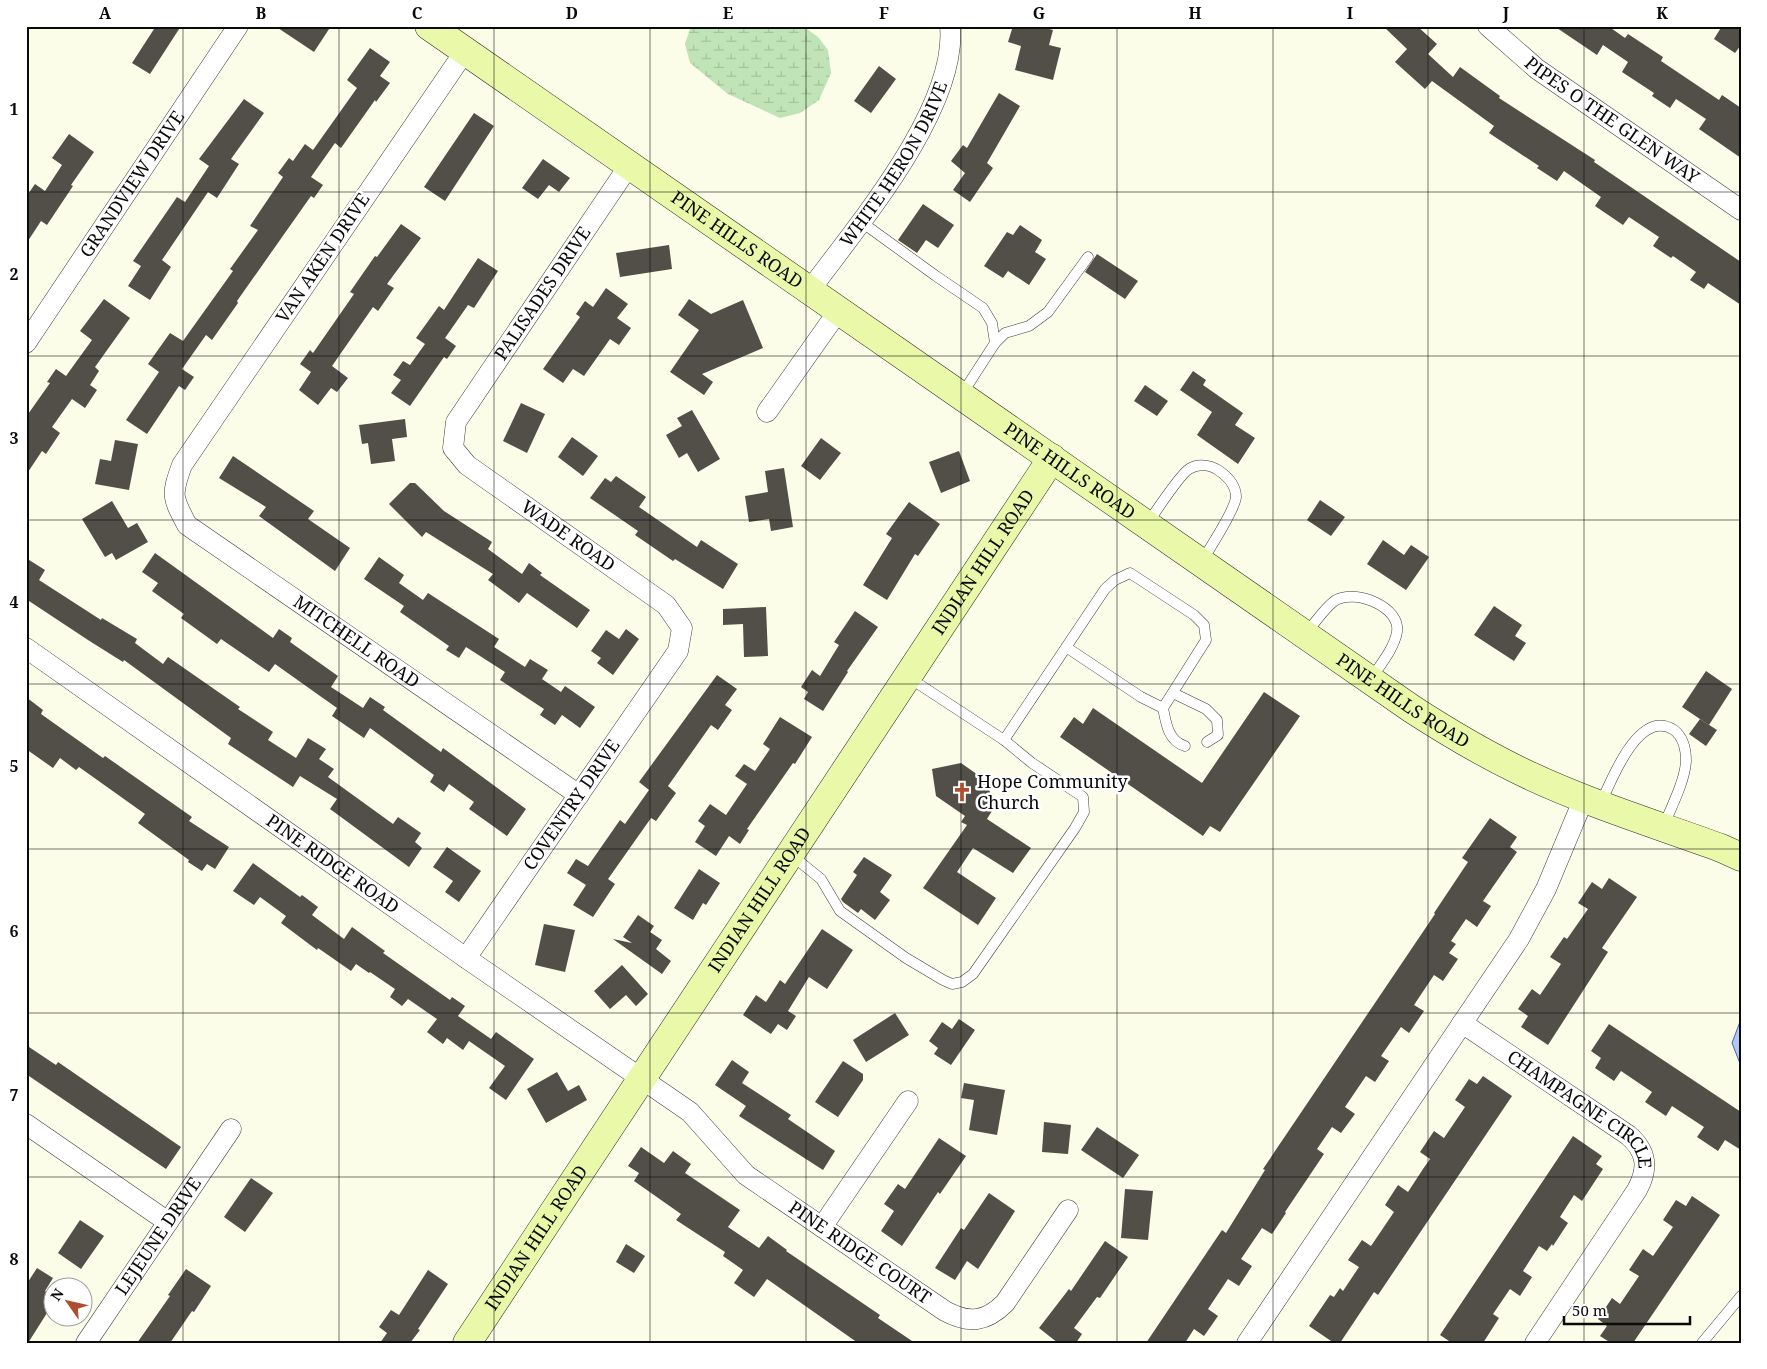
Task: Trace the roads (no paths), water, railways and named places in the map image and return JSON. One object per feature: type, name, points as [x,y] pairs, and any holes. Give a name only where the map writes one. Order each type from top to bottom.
[{"type":"main road","name":"PINE HILLS ROAD","points":[[429,26],[1412,709],[1460,739],[1519,771],[1592,801],[1741,857]]},
{"type":"main road","name":"INDIAN HILL ROAD","points":[[467,1343],[1052,458]]},
{"type":"street","name":"GRANDVIEW DRIVE","points":[[26,343],[238,26]]},
{"type":"street","name":"WHITE HERON DRIVE","points":[[810,290],[914,144],[943,82],[951,35],[950,26]]},
{"type":"street","name":"PIPES O THE GLEN WAY","points":[[1488,26],[1537,69],[1741,210]]},
{"type":"street","name":"VAN AKEN DRIVE","points":[[182,465],[465,51]]},
{"type":"street","name":"PALISADES DRIVE","points":[[456,422],[630,164]]},
{"type":"street","points":[[767,412],[839,310]]},
{"type":"street","name":"WADE ROAD","points":[[456,422],[453,448],[467,465],[666,605],[682,628],[678,651]]},
{"type":"street","name":"MITCHELL ROAD","points":[[182,465],[174,488],[176,504],[187,525],[579,794]]},
{"type":"street","name":"PINE RIDGE ROAD","points":[[26,648],[466,958],[642,1077]]},
{"type":"street","name":"COVENTRY DRIVE","points":[[466,958],[678,651]]},
{"type":"street","points":[[1247,1343],[1519,938],[1592,801]]},
{"type":"street","name":"CHAMPAGNE CIRCLE","points":[[1462,1023],[1628,1135],[1636,1142],[1644,1160],[1645,1171],[1637,1190],[1535,1343]]},
{"type":"street","name":"PINE RIDGE COURT","points":[[642,1077],[690,1112],[746,1175],[945,1311],[966,1320],[976,1320],[988,1316],[1005,1303],[1068,1210]]},
{"type":"street","points":[[822,1227],[908,1101]]},
{"type":"street","points":[[26,1124],[168,1222]]},
{"type":"street","name":"LEJEUNE DRIVE","points":[[86,1343],[231,1129]]},
{"type":"lane","points":[[860,221],[983,308],[992,323],[994,343]]},
{"type":"lane","points":[[961,394],[994,343],[1005,333],[1029,326],[1048,312],[1088,257]]},
{"type":"lane","points":[[1147,524],[1187,470],[1197,465],[1213,466],[1227,476],[1234,487],[1236,498],[1227,520],[1201,562]]},
{"type":"lane","points":[[1004,740],[1105,589],[1114,580],[1130,573],[1194,615],[1204,625],[1206,640],[1163,708],[1168,732],[1178,744],[1184,746]]},
{"type":"lane","points":[[1306,635],[1336,600],[1360,596],[1384,608],[1394,617],[1398,631],[1394,643],[1370,680]]},
{"type":"lane","points":[[1066,647],[1141,697],[1163,708]]},
{"type":"lane","points":[[790,854],[821,879],[840,911],[906,958],[952,984],[962,982],[973,974],[1075,828],[1084,812],[1083,797],[1032,763],[1004,740],[907,676]]},
{"type":"lane","points":[[1173,693],[1206,709],[1217,720],[1218,735],[1208,742]]},
{"type":"lane","points":[[1592,801],[1630,746],[1640,735],[1651,728],[1663,726],[1674,730],[1682,738],[1686,751],[1686,762],[1683,776],[1663,827]]},
{"type":"lane","points":[[1702,1343],[1741,1296]]},
{"type":"water","points":[[1741,1019],[1741,1066],[1732,1043]]},
{"type":"place","name":"Hope Community Church","points":[[962,792]]}]
